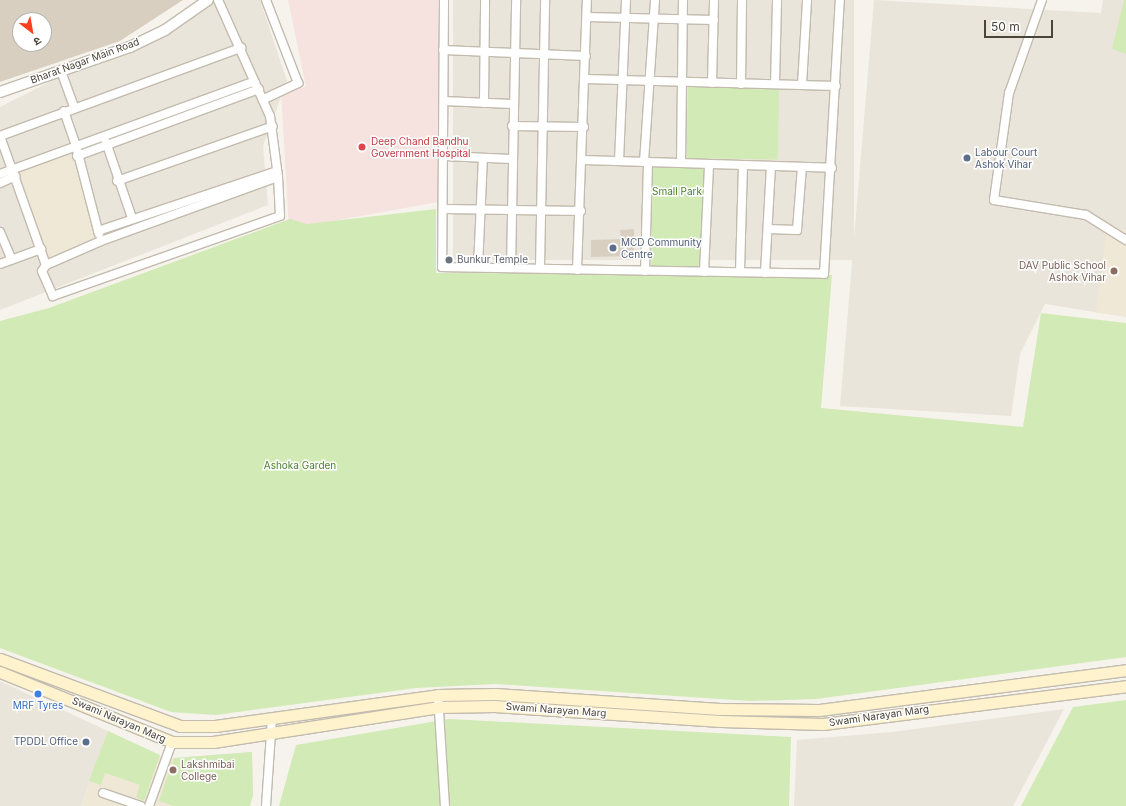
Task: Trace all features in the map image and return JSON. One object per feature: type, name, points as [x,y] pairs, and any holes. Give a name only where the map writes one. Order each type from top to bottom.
[{"type":"main road","name":"Swami Narayan Marg","points":[[0,660],[180,726],[215,726],[438,695],[495,694],[719,709],[819,710],[1126,670]]},
{"type":"main road","name":"Swami Narayan Marg","points":[[0,672],[172,742],[213,742],[439,707],[494,706],[721,721],[822,724],[1126,686]]},
{"type":"street","name":"Bharat Nagar Main Road","points":[[0,92],[130,47],[165,30],[208,0]]},
{"type":"street","points":[[218,0],[264,99],[273,126],[278,174],[281,214],[278,219],[56,297],[53,296],[42,271],[46,265],[101,241],[278,174]]},
{"type":"street","points":[[264,99],[298,83],[266,0]]},
{"type":"street","points":[[444,0],[444,209],[442,267],[826,274],[840,0]]},
{"type":"street","points":[[484,103],[485,0]]},
{"type":"street","points":[[511,268],[512,104],[516,0]]},
{"type":"street","points":[[540,268],[545,0]]},
{"type":"street","points":[[577,270],[583,160],[587,0]]},
{"type":"street","points":[[619,161],[626,0]]},
{"type":"street","points":[[645,271],[646,162],[649,81],[655,17],[655,0]]},
{"type":"street","points":[[681,163],[683,0]]},
{"type":"street","points":[[712,83],[714,0]]},
{"type":"street","points":[[741,84],[742,0]]},
{"type":"street","points":[[775,84],[777,0]]},
{"type":"street","points":[[802,85],[807,0]]},
{"type":"street","points":[[1042,0],[1009,93],[994,200],[1086,215],[1126,240]]},
{"type":"street","points":[[587,17],[655,17],[714,20]]},
{"type":"street","points":[[46,265],[15,172],[0,136],[74,106],[241,48]]},
{"type":"street","points":[[443,50],[484,53],[586,56]]},
{"type":"street","points":[[62,70],[74,106]]},
{"type":"street","points":[[585,79],[836,86]]},
{"type":"street","points":[[0,183],[15,172],[76,146],[255,81]]},
{"type":"street","points":[[77,156],[107,147],[259,89]]},
{"type":"street","points":[[444,101],[512,104]]},
{"type":"street","points":[[64,111],[76,146],[77,156],[101,241]]},
{"type":"street","points":[[117,181],[273,126]]},
{"type":"street","points":[[512,126],[584,127]]},
{"type":"street","points":[[104,136],[117,181],[132,218]]},
{"type":"street","points":[[444,156],[511,159]]},
{"type":"street","points":[[478,267],[483,158]]},
{"type":"street","points":[[583,160],[832,168]]},
{"type":"street","points":[[704,272],[709,164]]},
{"type":"street","points":[[740,272],[743,165]]},
{"type":"street","points":[[765,273],[771,166]]},
{"type":"street","points":[[768,229],[797,230],[802,167]]},
{"type":"street","points":[[0,174],[15,172]]},
{"type":"street","points":[[98,231],[132,218],[278,174]]},
{"type":"street","points":[[444,209],[480,209],[511,212],[581,211]]},
{"type":"street","points":[[0,232],[12,260]]},
{"type":"street","points":[[0,264],[41,249]]},
{"type":"street","points":[[438,695],[445,806]]},
{"type":"street","points":[[266,806],[272,718]]},
{"type":"street","points":[[149,806],[172,742]]},
{"type":"street","points":[[103,792],[141,806]]},
{"type":"shaded area","points":[[212,0],[260,0],[287,81],[263,146],[268,205],[0,310],[0,107]]},
{"type":"shaded area","name":"Deep Chand Bandhu Government Hospital","points":[[288,0],[442,0],[438,202],[289,229],[281,92],[306,87]]},
{"type":"shaded area","points":[[453,0],[854,0],[854,260],[453,260]]},
{"type":"shaded area","points":[[874,0],[1101,13],[1103,0],[1126,0],[1126,317],[1045,304],[1020,354],[1011,416],[840,406]]},
{"type":"shaded area","points":[[71,155],[101,243],[49,261],[19,173]]},
{"type":"shaded area","name":"DAV Public School Ashok Vihar","points":[[1107,227],[1126,230],[1126,316],[1096,313]]},
{"type":"shaded area","points":[[0,681],[108,731],[81,806],[0,806]]},
{"type":"shaded area","points":[[1064,709],[1013,806],[794,806],[797,740],[892,732]]},
{"type":"shaded area","name":"Lakshmibai College","points":[[108,731],[166,759],[252,752],[253,795],[250,806],[81,806]]},
{"type":"green space","points":[[1124,0],[1126,0],[1126,54],[1112,49]]},
{"type":"green space","points":[[688,87],[779,89],[778,160],[687,158]]},
{"type":"green space","name":"Small Park","points":[[653,167],[704,168],[702,268],[651,267]]},
{"type":"green space","name":"Ashoka Garden","points":[[436,209],[436,273],[832,275],[821,408],[1023,427],[1041,313],[1126,323],[1126,657],[816,699],[750,701],[495,684],[416,688],[216,715],[171,712],[0,648],[0,321],[49,308],[290,219],[307,224]]},
{"type":"green space","points":[[1126,700],[1126,806],[1021,806],[1073,707]]},
{"type":"green space","points":[[449,719],[791,737],[789,806],[279,806],[296,745]]},
{"type":"green space","points":[[108,731],[160,755],[144,801],[136,797],[140,785],[105,773],[101,785],[89,781]]},
{"type":"green space","points":[[252,752],[253,795],[250,806],[174,806],[159,801],[174,758]]},
{"type":"building","points":[[0,0],[183,0],[120,41],[0,82]]},
{"type":"building","name":"MCD Community Centre","points":[[634,229],[634,256],[591,257],[591,240],[621,239],[620,230]]},
{"type":"place","name":"Deep Chand Bandhu Government Hospital","points":[[362,147]]},
{"type":"place","name":"Labour Court Ashok Vihar","points":[[967,158]]},
{"type":"place","name":"MCD Community Centre","points":[[613,248]]},
{"type":"place","name":"Bunkur Temple","points":[[449,260]]},
{"type":"place","name":"DAV Public School Ashok Vihar","points":[[1114,271]]},
{"type":"place","name":"MRF Tyres","points":[[38,694]]},
{"type":"place","name":"TPDDL Office","points":[[86,742]]},
{"type":"place","name":"Lakshmibai College","points":[[173,770]]}]
